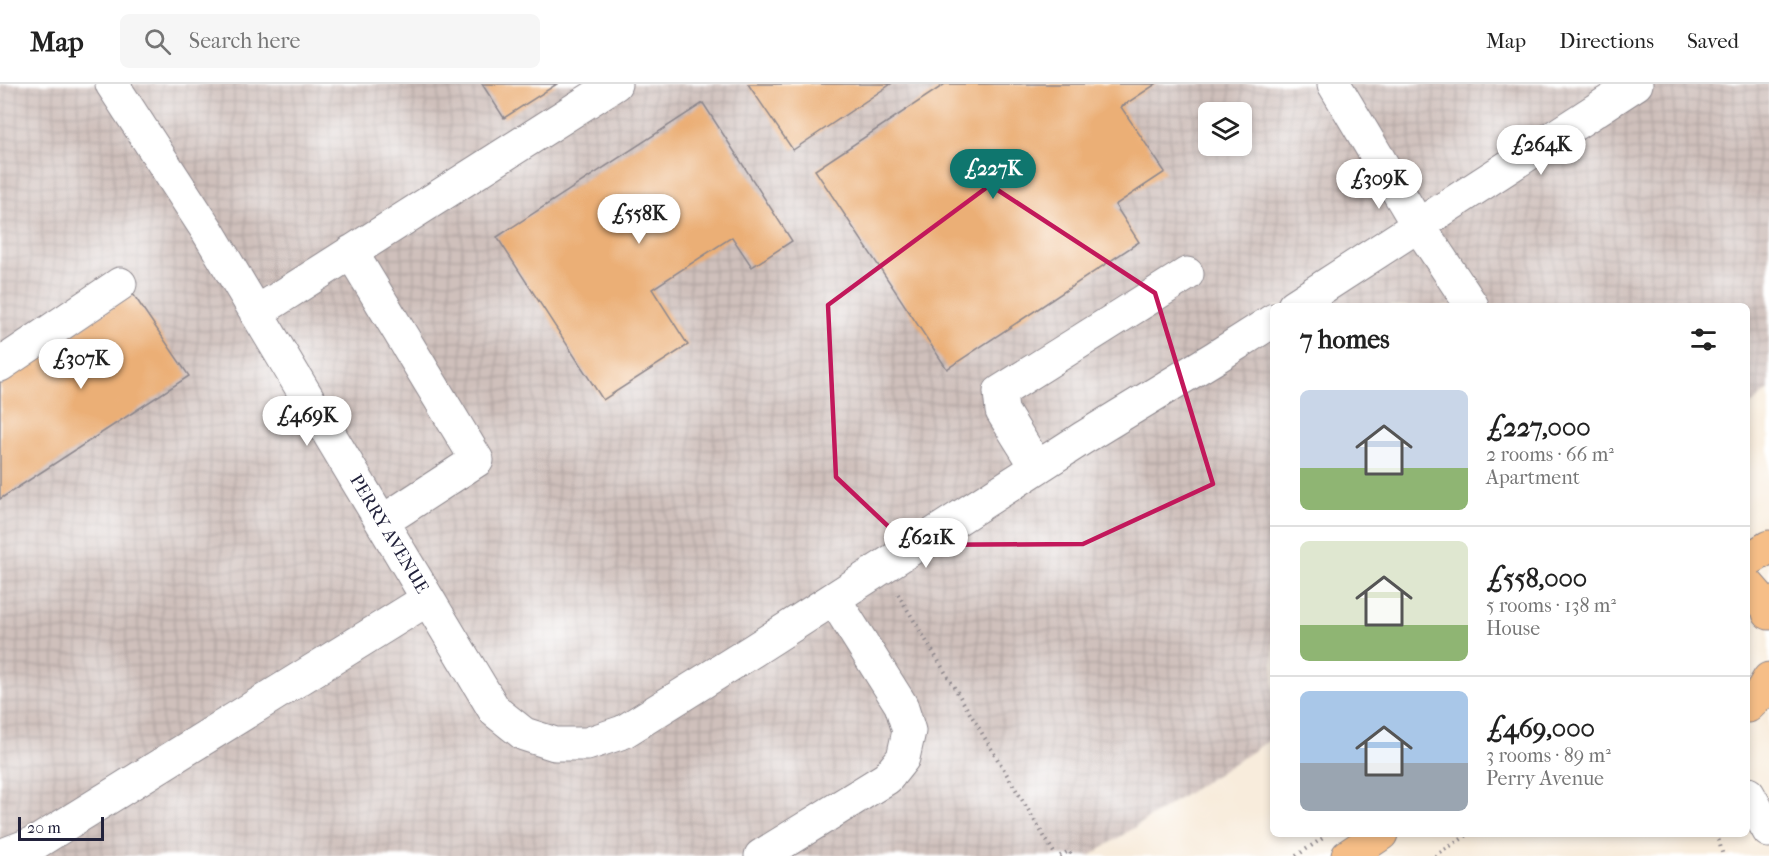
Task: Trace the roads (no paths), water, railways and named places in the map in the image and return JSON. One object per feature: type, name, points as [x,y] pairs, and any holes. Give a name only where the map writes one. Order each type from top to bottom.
[{"type":"main road","points":[[1750,559],[1769,547]]},
{"type":"main road","points":[[1750,587],[1768,608],[1769,613]]},
{"type":"main road","points":[[1750,704],[1760,694],[1769,679]]},
{"type":"main road","points":[[1348,856],[1377,837]]},
{"type":"street","name":"PERRY AVENUE","points":[[112,84],[207,230],[495,711],[524,735],[555,744],[587,744],[623,732],[1037,467],[1270,323]]},
{"type":"street","points":[[256,313],[615,84]]},
{"type":"street","points":[[1334,84],[1418,225],[1470,303]]},
{"type":"street","points":[[1299,303],[1628,86]]},
{"type":"street","points":[[351,252],[477,460],[382,522]]},
{"type":"street","points":[[1037,467],[1002,411],[1000,392],[1187,274]]},
{"type":"street","points":[[0,365],[120,284]]},
{"type":"street","points":[[0,856],[37,842],[428,599]]},
{"type":"street","points":[[761,856],[887,778],[903,758],[909,731],[901,705],[834,599]]},
{"type":"street","points":[[1750,798],[1769,831]]}]
